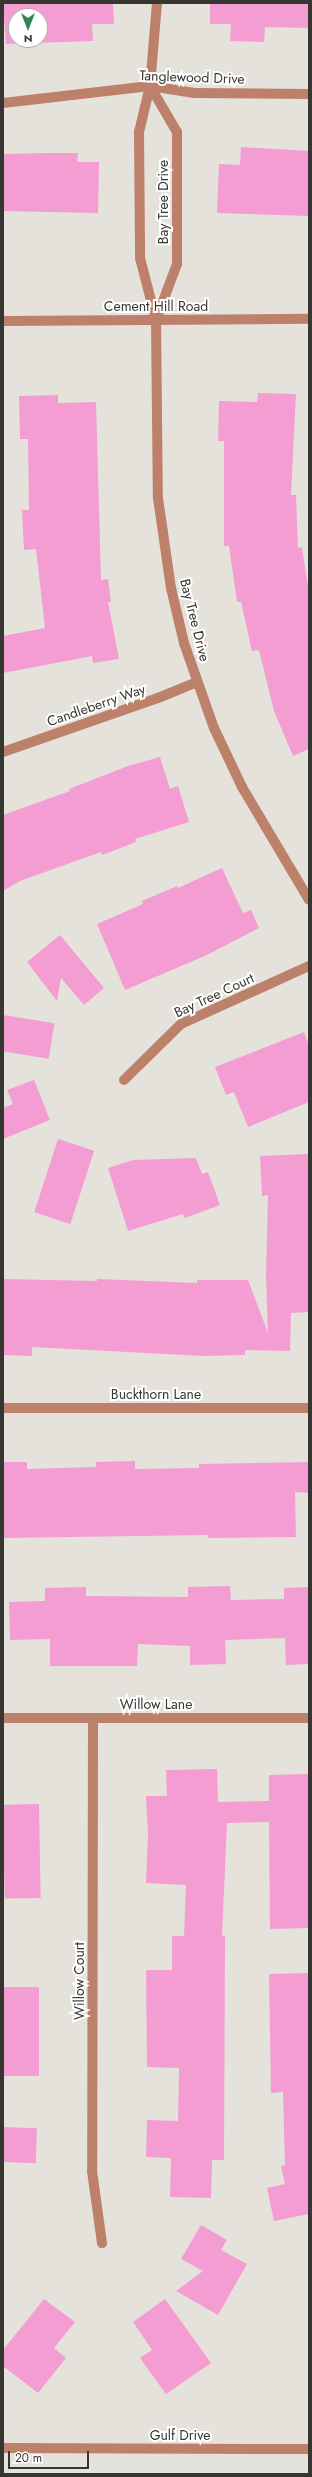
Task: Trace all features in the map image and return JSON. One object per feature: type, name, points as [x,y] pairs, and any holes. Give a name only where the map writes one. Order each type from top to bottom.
[{"type":"street","name":"Bay Tree Drive","points":[[157,3],[150,86],[139,132],[140,258],[156,320],[159,505],[171,588],[196,682],[214,728],[242,787],[309,900]]},
{"type":"street","name":"Bay Tree Drive","points":[[150,86],[177,132],[177,264],[156,320]]},
{"type":"street","name":"Tanglewood Drive","points":[[3,103],[150,86],[194,93],[309,94]]},
{"type":"street","name":"Cement Hill Road","points":[[3,320],[309,319]]},
{"type":"street","name":"Candleberry Way","points":[[3,752],[158,698],[196,682]]},
{"type":"street","name":"Bay Tree Court","points":[[124,1080],[180,1024],[309,966]]},
{"type":"street","name":"Buckthorn Lane","points":[[3,1408],[309,1408]]},
{"type":"street","name":"Willow Lane","points":[[3,1718],[309,1718]]},
{"type":"street","name":"Willow Court","points":[[93,1718],[92,2171],[102,2243]]},
{"type":"street","name":"Gulf Drive","points":[[3,2448],[309,2449]]},
{"type":"building","points":[[3,3],[113,3],[114,24],[92,24],[93,41],[48,43],[48,8],[8,8],[8,44],[6,44]]},
{"type":"building","points":[[210,3],[309,3],[309,28],[265,27],[264,42],[230,41],[231,24],[210,24]]},
{"type":"building","points":[[241,147],[309,151],[309,216],[217,213],[219,164],[240,165]]},
{"type":"building","points":[[78,153],[77,162],[99,162],[98,213],[3,211],[3,154]]},
{"type":"building","points":[[258,393],[296,394],[291,495],[296,495],[298,548],[302,547],[309,594],[309,749],[293,756],[274,711],[259,650],[252,651],[241,602],[237,602],[229,546],[224,546],[224,441],[218,441],[219,401],[257,402]]},
{"type":"building","points":[[58,395],[58,403],[96,402],[101,580],[108,579],[111,602],[108,602],[119,659],[93,663],[92,656],[3,673],[3,636],[45,628],[36,549],[24,550],[22,510],[29,510],[28,439],[20,439],[19,396]]},
{"type":"building","points":[[160,757],[170,789],[178,786],[189,822],[135,839],[136,842],[102,855],[101,852],[20,881],[3,891],[3,815],[70,791],[69,789],[128,766]]},
{"type":"building","points":[[222,868],[243,913],[251,910],[259,928],[207,955],[125,990],[97,924],[143,904],[142,901],[177,886],[178,888]]},
{"type":"building","points":[[60,935],[104,988],[84,1005],[61,978],[57,1001],[27,962]]},
{"type":"building","points":[[3,1015],[54,1023],[49,1059],[3,1051]]},
{"type":"building","points":[[304,1032],[309,1046],[309,1102],[248,1127],[234,1092],[226,1095],[215,1067]]},
{"type":"building","points":[[34,1080],[50,1120],[3,1139],[3,1108],[13,1104],[7,1090]]},
{"type":"building","points":[[58,1139],[94,1151],[70,1224],[34,1212]]},
{"type":"building","points":[[309,1154],[309,1312],[291,1313],[290,1351],[245,1350],[245,1355],[204,1356],[32,1347],[32,1356],[3,1355],[3,1279],[97,1281],[97,1279],[197,1283],[197,1280],[248,1280],[268,1333],[266,1276],[268,1195],[262,1196],[260,1156]]},
{"type":"building","points":[[196,1158],[202,1174],[208,1172],[220,1205],[185,1218],[183,1214],[128,1231],[108,1168],[133,1160]]},
{"type":"building","points":[[135,1461],[135,1469],[199,1468],[199,1464],[309,1462],[309,1493],[295,1492],[296,1537],[208,1538],[208,1535],[3,1538],[3,1462],[27,1462],[27,1469],[96,1467],[96,1462]]},
{"type":"building","points":[[230,1586],[231,1600],[284,1599],[284,1588],[309,1587],[309,1664],[286,1665],[285,1638],[225,1640],[226,1664],[190,1665],[190,1646],[138,1644],[137,1666],[50,1666],[50,1639],[10,1640],[9,1602],[45,1601],[45,1588],[86,1587],[86,1596],[188,1597],[188,1587]]},
{"type":"building","points":[[217,1769],[218,1802],[269,1801],[269,1775],[309,1774],[309,1928],[270,1929],[269,1822],[227,1823],[222,1936],[225,1936],[224,2160],[212,2160],[211,2198],[170,2197],[171,2158],[146,2157],[147,2120],[178,2121],[179,2068],[147,2067],[146,1970],[172,1970],[172,1936],[184,1936],[186,1885],[146,1883],[148,1835],[146,1796],[167,1796],[166,1770]]},
{"type":"building","points":[[39,1804],[41,1898],[5,1899],[3,1805]]},
{"type":"building","points":[[309,1973],[309,2214],[274,2221],[267,2188],[285,2184],[281,2166],[285,2165],[283,2092],[271,2093],[269,1974]]},
{"type":"building","points":[[3,1987],[39,1987],[39,2076],[3,2076]]},
{"type":"building","points":[[3,2127],[37,2128],[36,2163],[3,2162]]},
{"type":"building","points":[[201,2225],[227,2240],[221,2250],[247,2264],[218,2315],[176,2291],[203,2271],[181,2259]]},
{"type":"building","points":[[44,2299],[75,2322],[54,2348],[66,2358],[38,2393],[3,2366],[3,2350]]},
{"type":"building","points":[[165,2299],[211,2363],[166,2394],[140,2358],[152,2350],[133,2322]]}]
